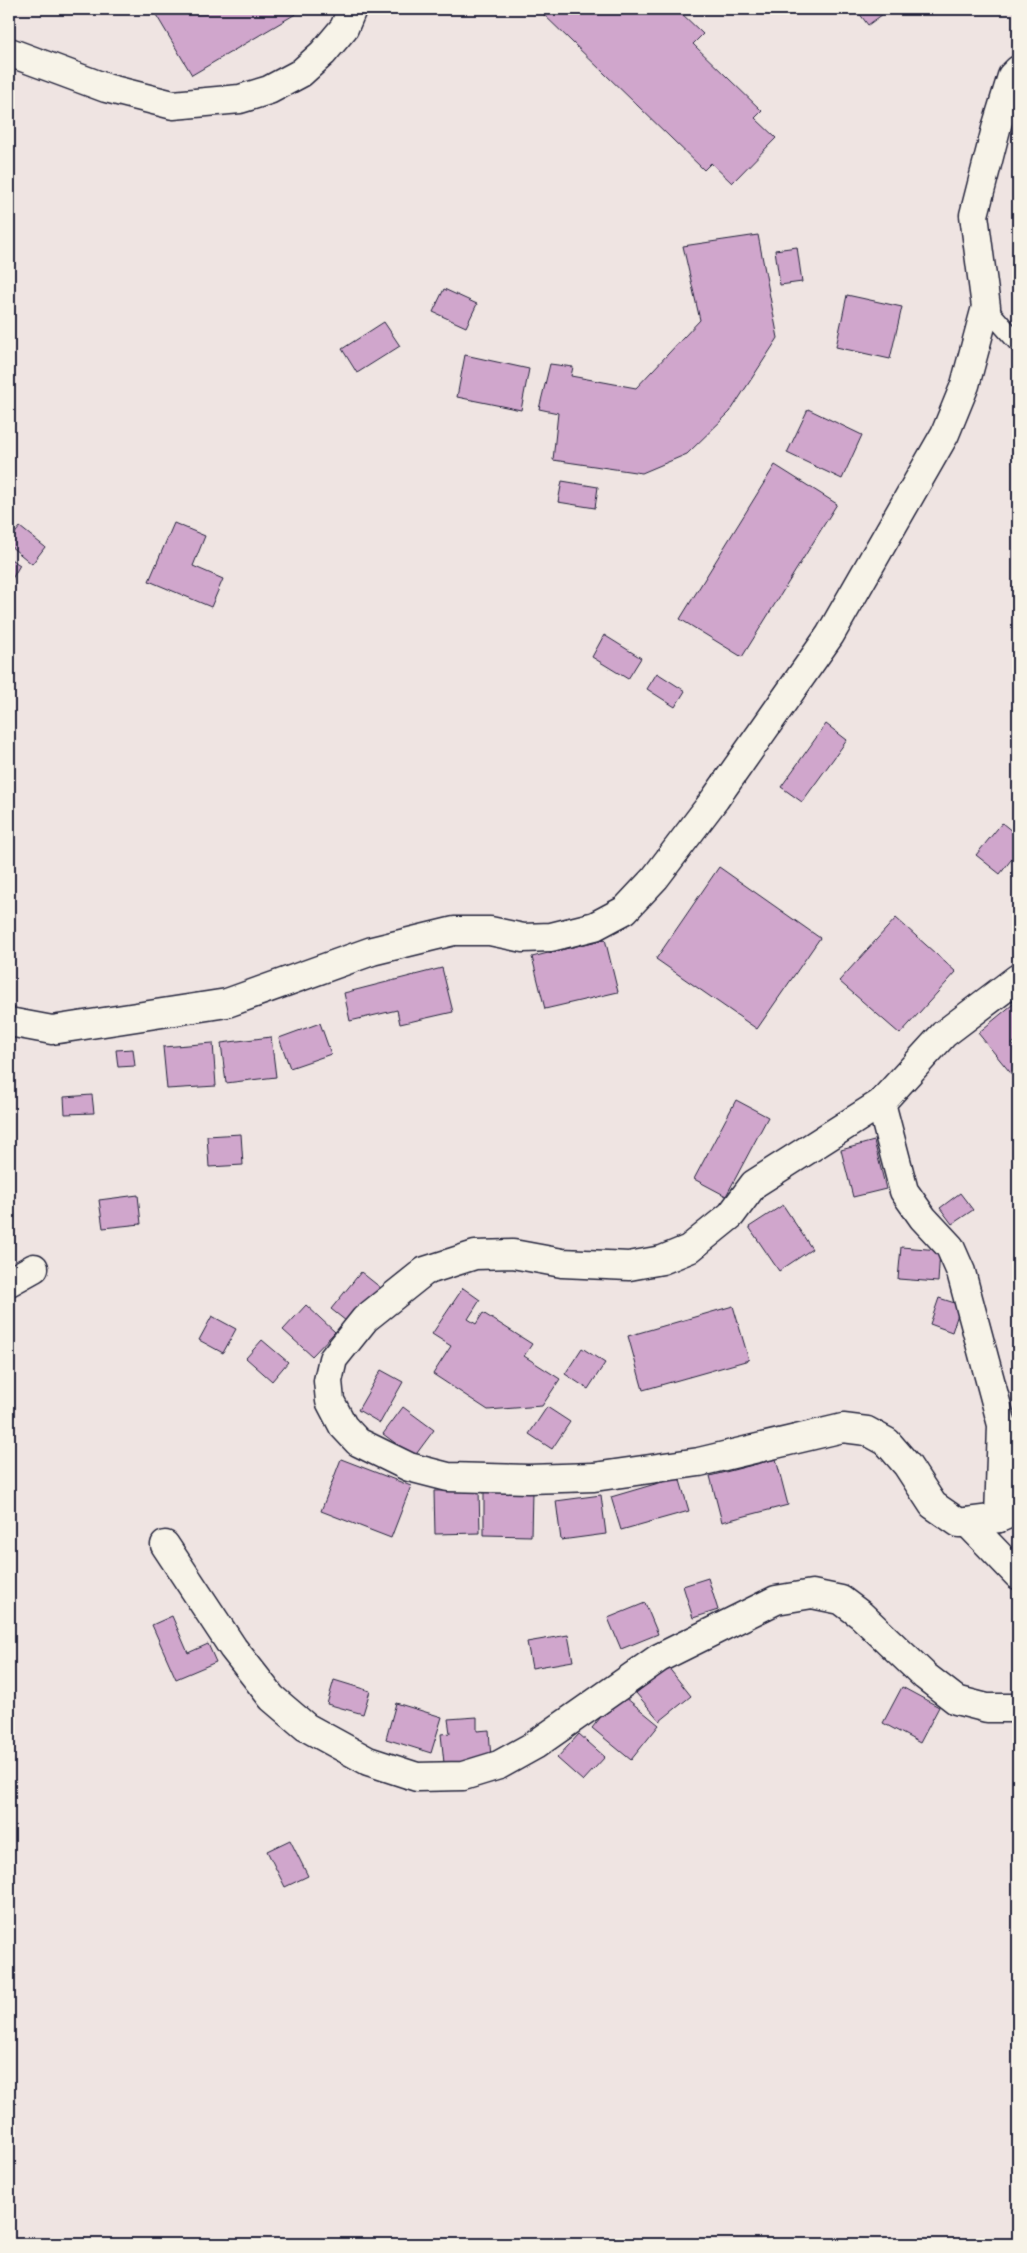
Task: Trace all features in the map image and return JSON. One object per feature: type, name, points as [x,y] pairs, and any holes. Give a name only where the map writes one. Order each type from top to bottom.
[{"type":"street","points":[[9,52],[106,88],[173,105],[240,99],[269,90],[301,73],[323,53],[344,28],[352,9]]},
{"type":"street","points":[[9,1022],[52,1030],[227,1003],[372,951],[454,931],[490,931],[523,938],[551,937],[595,926],[625,910],[656,878],[715,800],[830,635],[945,434],[965,385],[986,307],[974,215],[997,125],[1012,76],[1018,70]]},
{"type":"street","points":[[881,1103],[904,1192],[923,1218],[950,1247],[961,1272],[1002,1424],[1009,1514],[959,1523],[933,1505],[907,1465],[887,1442],[868,1431],[843,1428],[699,1462],[594,1477],[528,1479],[448,1477],[409,1467],[358,1442],[343,1426],[330,1401],[328,1381],[334,1359],[365,1319],[425,1272],[475,1255],[513,1254],[562,1263],[629,1266],[662,1260],[689,1249],[731,1215],[754,1184],[881,1103],[944,1034],[1018,978]]},
{"type":"street","points":[[9,1282],[34,1268]]},
{"type":"street","points":[[967,1522],[1018,1575]]},
{"type":"street","points":[[165,1545],[233,1648],[272,1698],[306,1727],[368,1761],[417,1777],[463,1776],[499,1765],[535,1745],[658,1658],[776,1600],[812,1594],[841,1600],[861,1614],[925,1676],[956,1700],[987,1708],[1018,1708]]},
{"type":"lane","points":[[986,307],[1018,343]]},
{"type":"building","points":[[163,9],[304,9],[192,75],[155,13]]},
{"type":"building","points":[[538,9],[656,9],[661,13],[665,9],[677,9],[703,34],[693,44],[762,111],[755,118],[776,138],[732,183],[711,163],[704,170]]},
{"type":"building","points":[[856,9],[890,9],[868,25]]},
{"type":"building","points":[[758,235],[778,338],[730,412],[687,454],[642,473],[553,460],[558,413],[539,409],[550,364],[573,367],[571,376],[636,388],[700,320],[683,246]]},
{"type":"building","points":[[797,247],[802,282],[780,285],[775,250]]},
{"type":"building","points":[[444,289],[477,304],[466,327],[433,312]]},
{"type":"building","points":[[847,295],[902,307],[890,359],[836,347]]},
{"type":"building","points":[[384,322],[400,346],[357,373],[342,349]]},
{"type":"building","points":[[465,355],[529,369],[521,410],[457,397]]},
{"type":"building","points":[[808,409],[862,435],[842,479],[787,453]]},
{"type":"building","points":[[775,465],[837,504],[742,657],[680,619]]},
{"type":"building","points":[[562,481],[598,487],[595,508],[558,502]]},
{"type":"building","points":[[174,523],[205,536],[193,566],[223,579],[211,607],[149,581]]},
{"type":"building","points":[[20,527],[45,547],[32,564],[9,545],[9,541]]},
{"type":"building","points":[[9,558],[20,565],[9,584]]},
{"type":"building","points":[[604,635],[641,658],[628,679],[592,657]]},
{"type":"building","points":[[657,673],[685,691],[675,707],[647,689]]},
{"type":"building","points":[[826,724],[847,740],[802,802],[781,787]]},
{"type":"building","points":[[1002,823],[1018,836],[1018,851],[1000,874],[976,855]]},
{"type":"building","points":[[719,867],[820,938],[757,1029],[656,959]]},
{"type":"building","points":[[896,918],[956,972],[900,1034],[839,981]]},
{"type":"building","points":[[605,939],[618,992],[545,1009],[532,957]]},
{"type":"building","points":[[442,968],[453,1012],[400,1024],[397,1010],[350,1021],[344,993]]},
{"type":"building","points":[[1018,1000],[1018,1039],[1012,1044],[1018,1051],[1018,1082],[978,1033]]},
{"type":"building","points":[[320,1023],[331,1054],[290,1068],[279,1038]]},
{"type":"building","points":[[271,1037],[276,1077],[226,1083],[221,1043]]},
{"type":"building","points":[[213,1043],[216,1086],[167,1089],[163,1047]]},
{"type":"building","points":[[133,1049],[135,1066],[118,1067],[116,1050]]},
{"type":"building","points":[[92,1095],[94,1113],[65,1114],[64,1097]]},
{"type":"building","points":[[736,1100],[768,1117],[726,1196],[694,1179]]},
{"type":"building","points":[[241,1134],[243,1165],[209,1167],[207,1136]]},
{"type":"building","points":[[874,1141],[886,1189],[853,1197],[841,1150]]},
{"type":"building","points":[[960,1193],[973,1210],[952,1224],[940,1208]]},
{"type":"building","points":[[138,1195],[141,1224],[103,1228],[99,1200]]},
{"type":"building","points":[[783,1205],[812,1249],[779,1271],[749,1227]]},
{"type":"building","points":[[901,1247],[940,1250],[938,1282],[898,1279]]},
{"type":"building","points":[[361,1272],[381,1288],[351,1325],[331,1309]]},
{"type":"building","points":[[463,1288],[480,1300],[468,1319],[476,1324],[483,1313],[532,1344],[524,1356],[560,1379],[542,1406],[488,1410],[433,1374],[451,1346],[432,1334]]},
{"type":"building","points":[[939,1298],[961,1305],[952,1332],[930,1324]]},
{"type":"building","points":[[306,1305],[335,1332],[312,1356],[283,1330]]},
{"type":"building","points":[[733,1306],[749,1360],[643,1390],[628,1336]]},
{"type":"building","points":[[212,1316],[236,1329],[223,1353],[199,1340]]},
{"type":"building","points":[[262,1340],[288,1362],[272,1381],[246,1358]]},
{"type":"building","points":[[582,1348],[605,1363],[588,1389],[565,1374]]},
{"type":"building","points":[[381,1370],[403,1382],[380,1423],[358,1410]]},
{"type":"building","points":[[403,1407],[434,1430],[414,1457],[383,1434]]},
{"type":"building","points":[[547,1407],[570,1422],[552,1449],[529,1434]]},
{"type":"building","points":[[341,1459],[411,1486],[391,1538],[321,1511]]},
{"type":"building","points":[[776,1459],[788,1505],[722,1522],[710,1476]]},
{"type":"building","points":[[679,1477],[689,1511],[621,1530],[611,1497]]},
{"type":"building","points":[[479,1490],[480,1533],[435,1534],[434,1491]]},
{"type":"building","points":[[484,1490],[532,1491],[531,1536],[484,1535]]},
{"type":"building","points":[[601,1495],[606,1534],[561,1540],[556,1501]]},
{"type":"building","points":[[708,1578],[718,1610],[693,1618],[683,1586]]},
{"type":"building","points":[[645,1603],[658,1634],[621,1649],[608,1618]]},
{"type":"building","points":[[172,1616],[188,1653],[208,1644],[216,1662],[176,1679],[152,1625]]},
{"type":"building","points":[[568,1635],[573,1661],[532,1668],[527,1642]]},
{"type":"building","points":[[668,1667],[691,1696],[660,1721],[636,1693]]},
{"type":"building","points":[[334,1680],[370,1691],[363,1714],[327,1704]]},
{"type":"building","points":[[902,1687],[939,1707],[920,1743],[883,1723]]},
{"type":"building","points":[[620,1693],[659,1725],[631,1760],[592,1728]]},
{"type":"building","points":[[396,1703],[442,1717],[431,1753],[386,1739]]},
{"type":"building","points":[[477,1717],[477,1731],[489,1730],[491,1759],[444,1763],[441,1734],[450,1733],[448,1719]]},
{"type":"building","points":[[579,1734],[605,1757],[583,1781],[557,1758]]},
{"type":"building","points":[[290,1840],[308,1876],[285,1887],[267,1851]]}]
